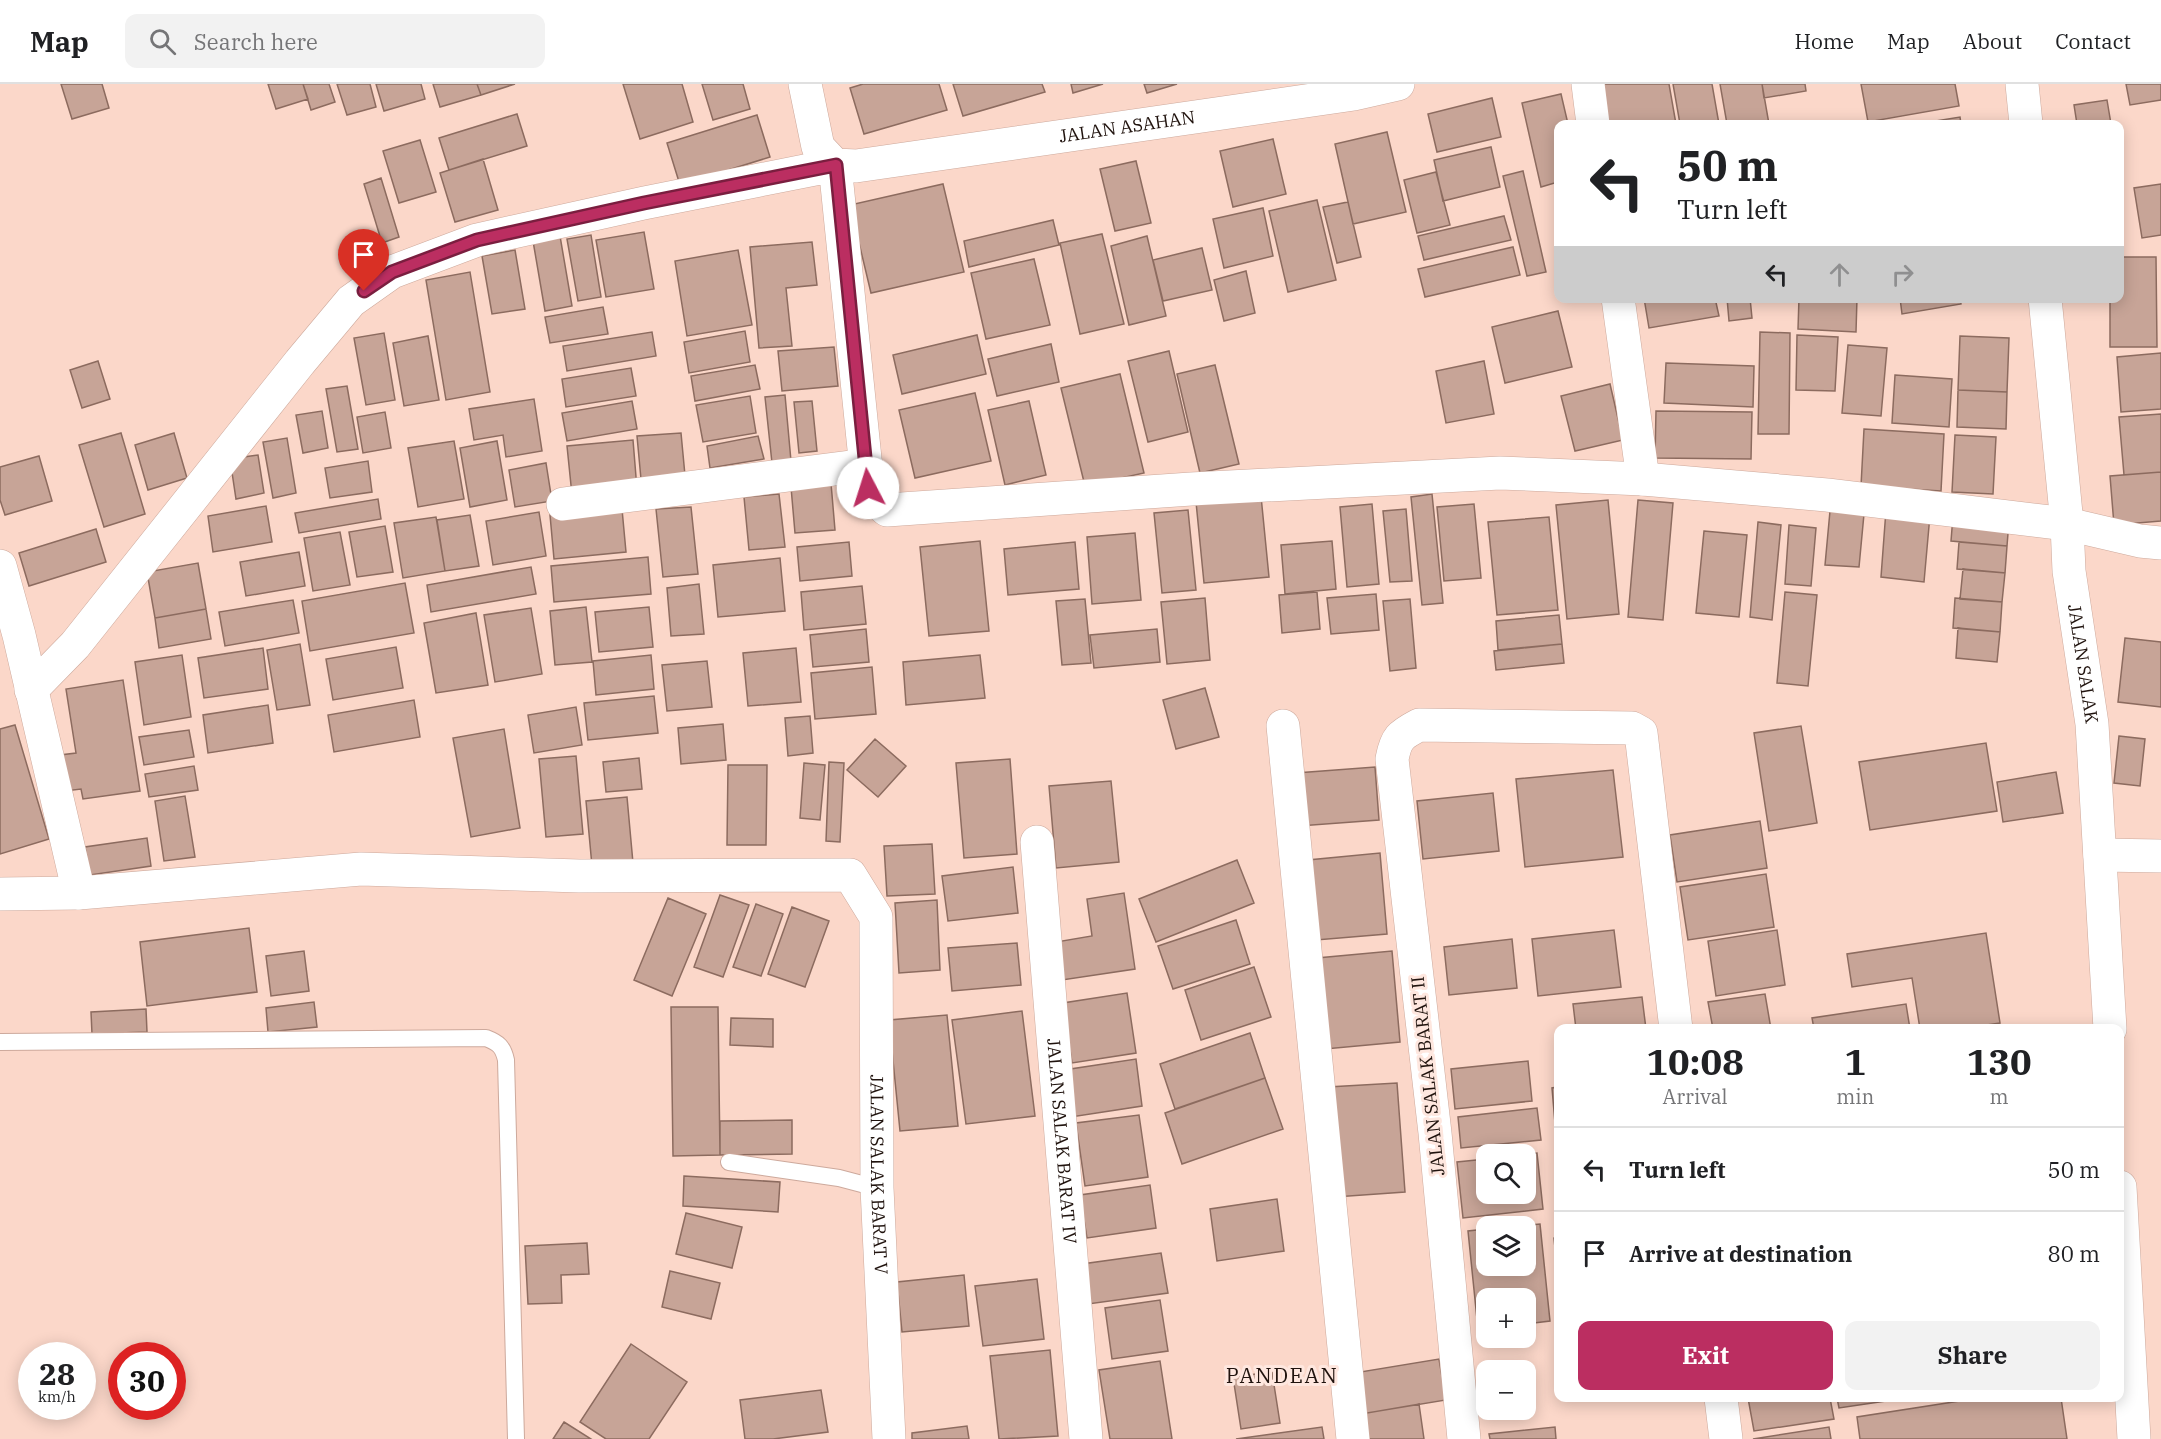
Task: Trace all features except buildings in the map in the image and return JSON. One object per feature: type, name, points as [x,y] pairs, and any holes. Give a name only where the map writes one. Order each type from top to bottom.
[{"type":"street","points":[[805,84],[818,147],[846,165],[868,488],[872,497],[887,510],[1191,489],[1500,473],[1643,479],[1827,495],[2067,524],[2140,541],[2161,543]]},
{"type":"street","name":"JALAN ASAHAN","points":[[31,690],[75,645],[292,371],[351,301],[392,272],[477,240],[644,203],[846,165],[1398,84]]},
{"type":"street","points":[[1588,84],[1592,120]]},
{"type":"street","points":[[2022,84],[2026,120]]},
{"type":"street","points":[[1619,303],[1643,479]]},
{"type":"street","name":"JALAN SALAK","points":[[2045,303],[2067,524],[2069,571],[2092,724],[2110,1024]]},
{"type":"street","points":[[563,504],[866,465]]},
{"type":"street","points":[[0,566],[79,893],[0,894]]},
{"type":"street","name":"JALAN SALAK BARAT II","points":[[1464,1439],[1435,1133],[1392,759],[1395,741],[1419,725],[1632,728],[1641,733],[1675,1024]]},
{"type":"street","points":[[1283,726],[1353,1439]]},
{"type":"street","name":"JALAN SALAK BARAT IV","points":[[1037,843],[1086,1439]]},
{"type":"street","points":[[2100,855],[2161,856]]},
{"type":"street","name":"JALAN SALAK BARAT V","points":[[79,893],[361,869],[579,876],[850,875],[873,909],[877,927],[873,1187],[889,1439]]},
{"type":"street","points":[[2124,1261],[2133,1426],[2161,1431]]},
{"type":"street","points":[[1721,1402],[1726,1439]]},
{"type":"lane","points":[[0,1042],[486,1038],[497,1043],[504,1049],[506,1060],[516,1439]]},
{"type":"lane","points":[[729,1162],[839,1178],[873,1187]]},
{"type":"district","name":"PANDEAN","points":[[1282,1376]]},
{"type":"route","points":[[364,291],[392,272],[477,240],[644,203],[836,165],[868,488]]}]
